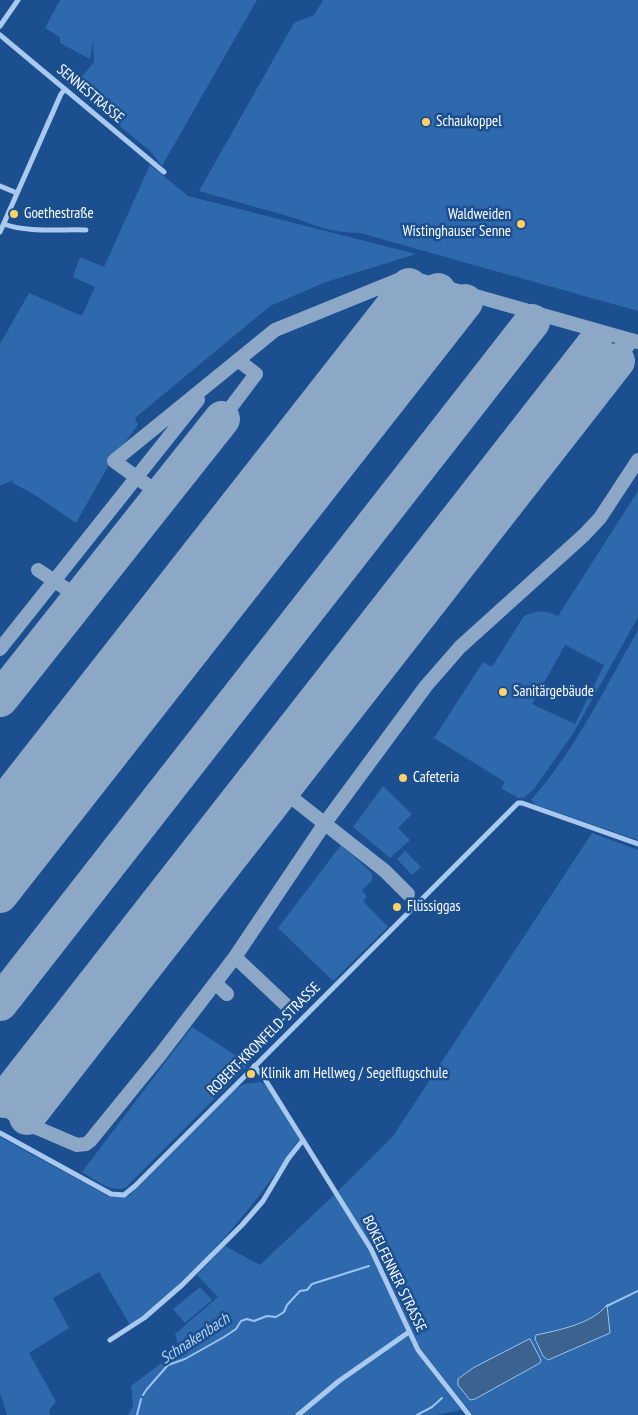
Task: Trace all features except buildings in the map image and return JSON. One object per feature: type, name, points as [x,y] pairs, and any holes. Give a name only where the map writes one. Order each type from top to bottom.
[{"type":"street","points":[[0,26],[18,0]]},
{"type":"street","name":"SENNESTRASSE","points":[[0,35],[164,172]]},
{"type":"street","points":[[0,232],[61,94],[65,90]]},
{"type":"street","points":[[0,186],[17,193]]},
{"type":"street","points":[[4,224],[13,228],[86,230]]},
{"type":"street","name":"ROBERT-KRONFELD-STRASSE","points":[[0,1133],[110,1194],[124,1195],[518,803],[638,844]]},
{"type":"street","name":"BOKELFENNER STRASSE","points":[[254,1066],[262,1074],[371,1249],[418,1350],[469,1415]]},
{"type":"street","points":[[110,1340],[144,1318],[182,1285],[242,1224],[262,1201],[288,1159],[303,1140]]},
{"type":"street","points":[[298,1415],[339,1381],[409,1332]]},
{"type":"shaded area","points":[[60,0],[257,0],[162,166],[150,151],[85,99],[73,87],[94,62],[93,41],[90,59],[60,43],[60,37],[45,28]]},
{"type":"shaded area","points":[[323,0],[638,0],[638,311],[360,233],[336,231],[313,225],[199,191],[294,23],[314,15]]},
{"type":"shaded area","points":[[150,165],[188,196],[416,254],[326,282],[270,306],[135,418],[138,425],[112,459],[76,523],[35,495],[13,483],[13,480],[0,486],[0,344],[29,293],[82,316],[95,287],[73,277],[80,257],[104,267]]},
{"type":"shaded area","points":[[638,491],[638,617],[574,732],[534,789],[525,797],[518,798],[501,788],[505,782],[434,738],[483,662],[492,667],[524,616],[541,612],[558,616]],"holes":[[[565,645],[604,665],[575,724],[532,704]]]},
{"type":"shaded area","points":[[638,630],[638,840],[536,805],[531,800],[576,739]]},
{"type":"shaded area","points":[[383,786],[412,814],[398,828],[410,840],[390,858],[353,827]]},
{"type":"shaded area","points":[[592,833],[638,850],[638,1415],[473,1415],[420,1348],[380,1261],[338,1191],[393,1136]],"holes":[[[530,1339],[541,1360],[540,1363],[475,1399],[470,1400],[458,1385],[458,1379]]]},
{"type":"shaded area","points":[[341,845],[372,873],[372,881],[362,890],[367,896],[363,901],[388,927],[333,981],[278,928]]},
{"type":"shaded area","points":[[405,851],[421,867],[412,875],[397,859]]},
{"type":"shaded area","points":[[192,1027],[249,1064],[125,1188],[114,1189],[108,1187],[82,1172]]},
{"type":"shaded area","points":[[260,1082],[266,1085],[299,1139],[263,1191],[223,1240],[179,1284],[130,1325],[99,1272],[53,1298],[69,1328],[29,1353],[56,1402],[49,1410],[50,1415],[7,1415],[0,1393],[0,1137],[110,1197],[123,1197],[130,1195],[236,1088],[245,1084]]},
{"type":"shaded area","points":[[335,1194],[368,1248],[416,1351],[461,1410],[436,1415],[128,1415],[133,1406],[131,1386],[180,1349],[175,1334],[218,1297],[197,1275],[225,1246],[260,1265]]},
{"type":"shaded area","points":[[200,1287],[212,1300],[185,1323],[173,1309]]},
{"type":"shaded area","points":[[607,1305],[610,1333],[548,1360],[543,1356],[535,1339],[536,1335],[584,1322],[601,1312]]},
{"type":"shaded area","points":[[530,1339],[541,1360],[540,1363],[470,1400],[458,1385],[458,1379],[473,1368]]},
{"type":"waterway","name":"Schnakenbach","points":[[386,1262],[394,1258]]},
{"type":"waterway","name":"Schnakenbach","points":[[143,1395],[168,1365],[185,1359],[224,1337],[236,1329],[241,1321],[247,1319],[254,1321],[267,1316],[276,1317],[284,1312],[287,1305],[300,1291],[307,1290],[312,1284],[369,1266]]},
{"type":"waterway","points":[[607,1306],[638,1291]]},
{"type":"waterway","points":[[417,1415],[432,1407],[442,1398]]},
{"type":"waterway","name":"Schnakenbach","points":[[137,1415],[141,1399]]},
{"type":"taxiway","points":[[161,495],[114,461],[275,330],[403,278],[412,278],[638,342]]},
{"type":"taxiway","points":[[594,345],[603,332]]},
{"type":"taxiway","points":[[617,361],[632,340]]},
{"type":"taxiway","points":[[222,419],[256,374],[238,360]]},
{"type":"taxiway","points":[[0,649],[198,400]]},
{"type":"taxiway","points":[[320,400],[364,431]]},
{"type":"taxiway","points":[[0,1106],[28,1124],[77,1145],[86,1144],[90,1141],[160,1055],[235,957],[325,823],[426,686],[460,647],[584,535],[600,518],[638,460]]},
{"type":"taxiway","points":[[469,505],[492,522]]},
{"type":"taxiway","points":[[38,570],[80,598]]},
{"type":"taxiway","points":[[282,790],[385,871],[408,894]]},
{"type":"taxiway","points":[[130,940],[152,957]]},
{"type":"taxiway","points":[[235,957],[287,1006]]},
{"type":"taxiway","points":[[215,983],[227,994]]},
{"type":"runway","points":[[0,808],[409,286]]},
{"type":"runway","points":[[0,850],[438,291]]},
{"type":"runway","points":[[0,895],[465,302]]},
{"type":"runway","points":[[0,1003],[532,322]]},
{"type":"runway","points":[[4,1100],[594,345]]},
{"type":"runway","points":[[27,1117],[617,361]]},
{"type":"runway","points":[[0,699],[222,419]]},
{"type":"place","name":"Schaukoppel","points":[[426,122]]},
{"type":"place","name":"Goethestraße","points":[[14,214]]},
{"type":"place","name":"Waldweiden Wistinghauser Senne","points":[[521,224]]},
{"type":"place","name":"Sanitärgebäude","points":[[503,692]]},
{"type":"place","name":"Cafeteria","points":[[403,778]]},
{"type":"place","name":"Flüssiggas","points":[[397,907]]},
{"type":"place","name":"Klinik am Hellweg / Segelflugschule","points":[[251,1074]]}]
